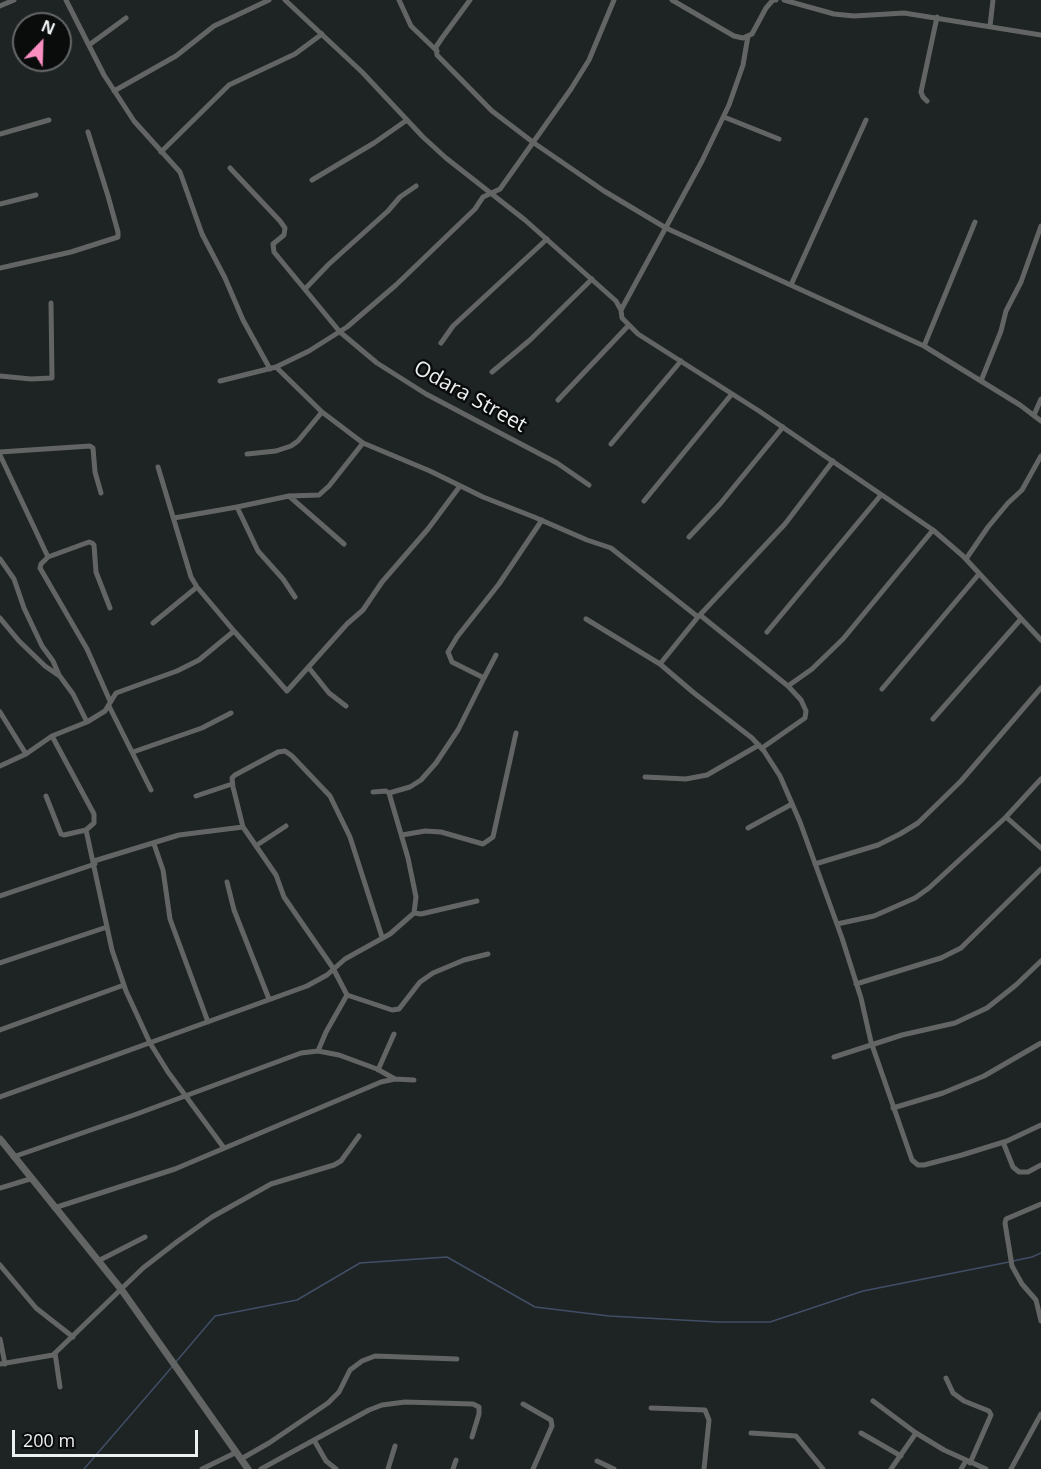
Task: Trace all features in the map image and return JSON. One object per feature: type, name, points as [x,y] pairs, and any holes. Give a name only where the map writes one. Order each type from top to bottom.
[{"type":"street","points":[[0,6],[14,0]]},
{"type":"street","points":[[66,0],[114,91],[134,121],[180,172],[202,234],[225,278],[243,320],[273,368],[322,412],[363,443],[587,540],[611,548],[788,686],[804,705],[805,718],[760,747],[707,775],[686,779],[645,777]]},
{"type":"street","points":[[114,91],[176,56],[214,26],[269,0]]},
{"type":"street","points":[[285,0],[446,158],[547,239],[616,301],[621,309],[622,318],[628,326],[783,427],[933,530],[966,559],[1041,640]]},
{"type":"street","points":[[399,0],[411,26],[492,111],[604,191],[666,228],[924,346],[1041,421]]},
{"type":"street","points":[[436,51],[436,47],[470,0]]},
{"type":"street","points":[[220,381],[273,368],[309,351],[340,332],[396,285],[475,209],[483,197],[500,189],[534,143],[589,60],[614,0]]},
{"type":"street","points":[[672,0],[734,36],[743,38],[752,34],[766,8],[774,0]]},
{"type":"street","points":[[784,0],[818,10],[854,16],[904,13],[1041,35]]},
{"type":"street","points":[[990,26],[993,0]]},
{"type":"street","points":[[927,101],[922,97],[921,92],[937,17]]},
{"type":"street","points":[[89,45],[126,18]]},
{"type":"street","points":[[161,152],[229,85],[286,58],[322,34]]},
{"type":"street","points":[[621,309],[724,117],[743,65],[748,36]]},
{"type":"street","points":[[724,117],[779,140]]},
{"type":"street","points":[[0,134],[49,120]]},
{"type":"street","points":[[312,180],[374,143],[407,120]]},
{"type":"street","points":[[790,285],[866,120]]},
{"type":"street","points":[[0,268],[70,252],[118,237],[88,132]]},
{"type":"street","name":"Odara Street","points":[[230,168],[285,228],[284,235],[273,244],[274,252],[340,332],[377,363],[426,394],[557,462],[589,485]]},
{"type":"street","points":[[305,289],[329,264],[388,212],[400,197],[416,186]]},
{"type":"street","points":[[0,204],[36,195]]},
{"type":"street","points":[[924,346],[975,222]]},
{"type":"street","points":[[981,381],[1001,331],[1006,310],[1021,282],[1041,226]]},
{"type":"street","points":[[441,343],[453,326],[547,239]]},
{"type":"street","points":[[492,372],[530,340],[592,279]]},
{"type":"street","points":[[0,376],[31,379],[52,378],[51,303]]},
{"type":"street","points":[[558,400],[628,326]]},
{"type":"street","points":[[611,444],[681,361]]},
{"type":"street","points":[[644,501],[731,395]]},
{"type":"street","points":[[1034,415],[1041,399]]},
{"type":"street","points":[[247,453],[276,451],[291,446],[298,441],[322,412]]},
{"type":"street","points":[[689,537],[720,504],[783,427]]},
{"type":"street","points":[[174,518],[289,496],[319,495],[329,486],[363,443]]},
{"type":"street","points":[[48,557],[0,454],[90,446],[93,448],[95,472],[101,493]]},
{"type":"street","points":[[966,559],[987,527],[1022,490],[1041,456]]},
{"type":"street","points":[[660,664],[699,616],[785,524],[833,461]]},
{"type":"street","points":[[158,467],[191,577],[234,631],[287,691],[347,624],[363,610],[382,582],[428,529],[460,486]]},
{"type":"street","points":[[767,632],[881,495]]},
{"type":"street","points":[[289,496],[345,544]]},
{"type":"street","points":[[237,507],[258,551],[284,579],[295,597]]},
{"type":"street","points":[[484,678],[452,662],[448,652],[499,584],[542,520]]},
{"type":"street","points":[[788,686],[812,669],[843,639],[933,530]]},
{"type":"street","points":[[110,608],[96,572],[92,543],[48,557],[41,564],[40,568],[87,649],[151,790]]},
{"type":"street","points":[[0,559],[14,579],[33,629],[59,675],[73,694],[87,722]]},
{"type":"street","points":[[882,689],[979,574]]},
{"type":"street","points":[[153,623],[197,587]]},
{"type":"street","points":[[0,618],[19,641],[45,666],[59,675]]},
{"type":"street","points":[[586,619],[660,664],[760,747],[780,776],[837,924],[872,1044],[912,1160],[918,1165],[924,1165],[1003,1142],[1041,1125]]},
{"type":"street","points":[[933,719],[1021,619]]},
{"type":"street","points":[[0,766],[26,754],[52,736],[87,722],[105,711],[116,693],[177,671],[199,660],[234,631]]},
{"type":"street","points":[[373,792],[386,791],[389,793],[410,787],[421,780],[436,763],[458,730],[496,655]]},
{"type":"street","points":[[309,668],[329,693],[346,706]]},
{"type":"street","points":[[815,864],[878,845],[918,823],[961,781],[1041,688]]},
{"type":"street","points":[[0,712],[26,754]]},
{"type":"street","points":[[133,752],[202,728],[231,713]]},
{"type":"street","points":[[402,835],[425,831],[441,832],[483,844],[489,841],[496,829],[503,783],[516,733]]},
{"type":"street","points":[[46,796],[61,834],[86,830],[94,823],[94,814],[52,736]]},
{"type":"street","points":[[382,937],[351,837],[330,796],[285,751],[278,752],[235,775],[232,778],[232,784],[243,827],[276,876],[284,897],[333,968],[347,995],[392,1010],[399,1009],[420,982],[433,973],[464,960],[488,954]]},
{"type":"street","points":[[837,924],[874,916],[915,898],[929,888],[1006,817],[1041,779]]},
{"type":"street","points":[[196,796],[232,784]]},
{"type":"street","points":[[0,1097],[307,986],[390,934],[414,913],[416,897],[402,835],[389,793]]},
{"type":"street","points":[[748,828],[792,804]]},
{"type":"street","points":[[1006,817],[1041,848]]},
{"type":"street","points":[[257,846],[286,826]]},
{"type":"street","points":[[0,896],[179,836],[243,827]]},
{"type":"street","points":[[86,830],[112,950],[124,985],[150,1043],[224,1148]]},
{"type":"street","points":[[154,844],[163,870],[170,919],[208,1022]]},
{"type":"street","points":[[856,984],[942,958],[961,948],[1041,868]]},
{"type":"street","points":[[227,882],[234,910],[269,999]]},
{"type":"street","points":[[414,913],[421,914],[477,901]]},
{"type":"street","points":[[0,963],[107,927]]},
{"type":"street","points":[[834,1057],[872,1044],[955,1023],[987,1008],[1041,961]]},
{"type":"street","points":[[0,1030],[124,985]]},
{"type":"street","points":[[318,1051],[347,995]]},
{"type":"street","points":[[378,1070],[394,1034]]},
{"type":"street","points":[[893,1108],[943,1093],[984,1076],[1041,1043]]},
{"type":"street","points":[[13,1157],[302,1053],[318,1051],[339,1055],[395,1079]]},
{"type":"street","points":[[54,1208],[175,1169],[370,1086],[395,1079],[414,1080]]},
{"type":"street","points":[[0,1339],[3,1364],[39,1359],[55,1353],[160,1254],[212,1217],[271,1184],[334,1165],[346,1155],[359,1136]]},
{"type":"street","points":[[0,1140],[121,1289],[248,1469]]},
{"type":"street","points":[[1003,1142],[1013,1167],[1019,1172],[1028,1172],[1041,1165]]},
{"type":"street","points":[[0,1188],[30,1179]]},
{"type":"street","points":[[1041,1204],[1006,1219],[1005,1223],[1008,1254],[1012,1266],[1022,1284],[1036,1300],[1041,1321]]},
{"type":"street","points":[[98,1261],[145,1237]]},
{"type":"street","points":[[0,1265],[36,1308],[73,1337]]},
{"type":"street","points":[[55,1353],[60,1387]]},
{"type":"street","points":[[202,1469],[269,1443],[328,1403],[339,1392],[351,1370],[362,1361],[375,1356],[457,1359]]},
{"type":"street","points":[[946,1378],[953,1393],[964,1401],[989,1411],[991,1415],[968,1462],[961,1469]]},
{"type":"street","points":[[873,1401],[916,1433],[968,1462],[986,1469]]},
{"type":"street","points":[[261,1469],[382,1405],[438,1402],[479,1407],[472,1437]]},
{"type":"street","points":[[523,1404],[551,1420],[552,1426],[533,1469]]},
{"type":"street","points":[[651,1408],[705,1410],[709,1419],[704,1469]]},
{"type":"street","points":[[1011,1469],[1041,1414]]},
{"type":"street","points":[[751,1433],[796,1436],[824,1469]]},
{"type":"street","points":[[861,1433],[901,1456]]},
{"type":"street","points":[[891,1469],[916,1433]]},
{"type":"street","points":[[314,1440],[326,1461],[336,1469]]},
{"type":"street","points":[[388,1469],[395,1446]]},
{"type":"street","points":[[453,1469],[456,1460]]},
{"type":"street","points":[[597,1461],[614,1469]]},
{"type":"waterway","points":[[1013,1261],[1041,1253]]},
{"type":"waterway","points":[[175,1363],[215,1316],[297,1300],[360,1263],[447,1257],[535,1307],[609,1316],[718,1322],[770,1322],[863,1291],[1009,1262]]},
{"type":"waterway","points":[[84,1469],[172,1367]]}]
